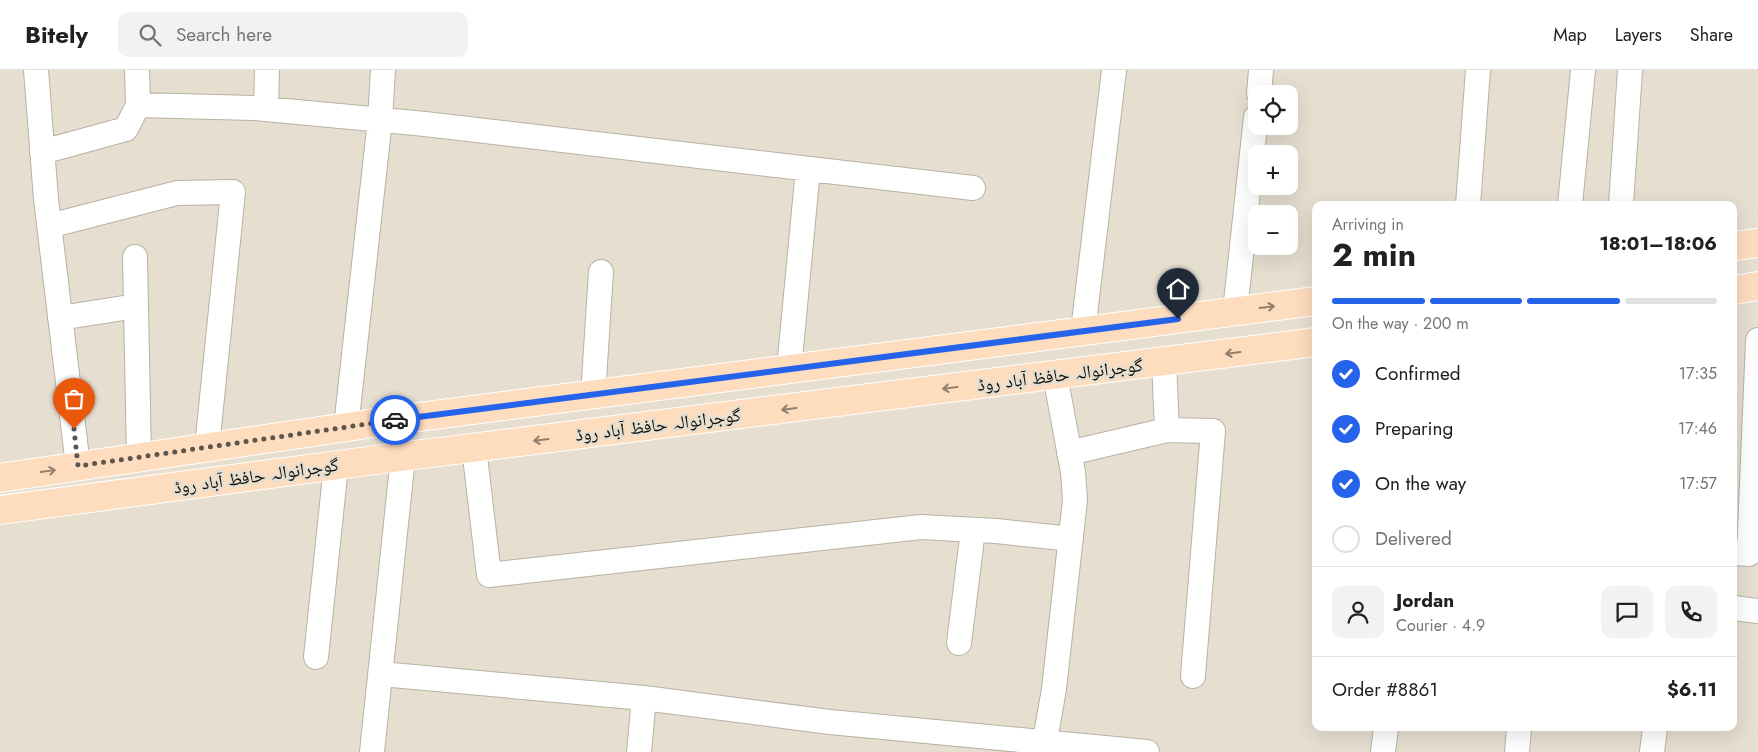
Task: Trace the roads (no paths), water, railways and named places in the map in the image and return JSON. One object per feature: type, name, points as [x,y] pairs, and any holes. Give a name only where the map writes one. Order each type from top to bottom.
[{"type":"main road","points":[[1737,246],[1758,243]]},
{"type":"main road","points":[[1737,290],[1758,286]]},
{"type":"main road","name":"گوجرانوالہ حافظ آباد روڈ","points":[[0,478],[346,427],[1312,301]]},
{"type":"main road","name":"گوجرانوالہ حافظ آباد روڈ","points":[[0,510],[403,457],[1312,343]]},
{"type":"street","points":[[36,70],[49,226],[78,466]]},
{"type":"street","points":[[42,152],[126,129],[138,105],[137,70]]},
{"type":"street","points":[[266,109],[267,70]]},
{"type":"street","points":[[346,427],[380,120],[383,70]]},
{"type":"street","points":[[1083,331],[1114,70]]},
{"type":"street","points":[[1260,85],[1261,70]]},
{"type":"street","points":[[1468,201],[1478,70]]},
{"type":"street","points":[[1570,201],[1584,70]]},
{"type":"street","points":[[1621,201],[1630,70]]},
{"type":"street","points":[[138,105],[266,109],[380,120],[973,188]]},
{"type":"street","points":[[1235,311],[1254,135]]},
{"type":"street","points":[[789,369],[808,169]]},
{"type":"street","points":[[49,226],[177,193],[233,192],[207,447]]},
{"type":"street","points":[[135,256],[139,458]]},
{"type":"street","points":[[593,394],[601,272]]},
{"type":"street","points":[[60,318],[136,306]]},
{"type":"street","points":[[1737,554],[1749,554],[1755,489],[1758,340]]},
{"type":"street","points":[[1164,362],[1167,430]]},
{"type":"street","points":[[1043,747],[1054,689],[1075,500],[1073,472],[1055,375]]},
{"type":"street","points":[[1069,453],[1167,430],[1213,431],[1193,676]]},
{"type":"street","points":[[474,448],[489,575],[921,527],[1071,539]]},
{"type":"street","points":[[372,752],[403,457]]},
{"type":"street","points":[[316,657],[336,466]]},
{"type":"street","points":[[959,643],[973,530]]},
{"type":"street","points":[[1737,608],[1758,611]]},
{"type":"street","points":[[380,674],[644,698],[1043,747],[1148,752]]},
{"type":"street","points":[[638,752],[644,698]]},
{"type":"street","points":[[1383,752],[1386,731]]},
{"type":"street","points":[[1517,752],[1519,731]]},
{"type":"street","points":[[1652,752],[1655,731]]}]
